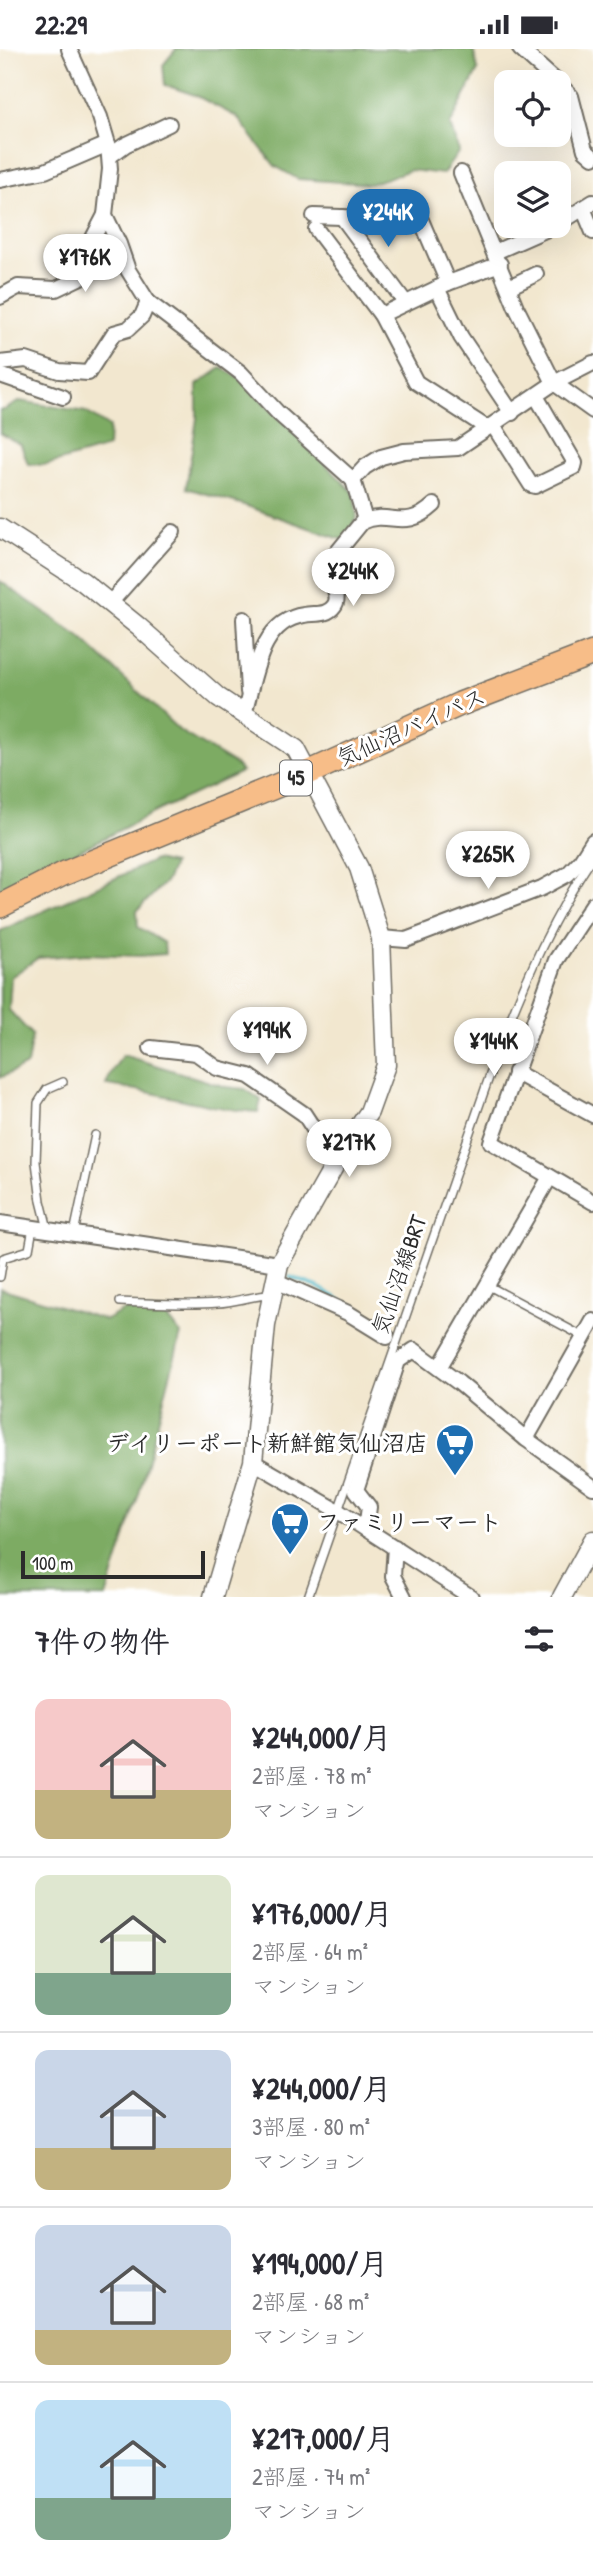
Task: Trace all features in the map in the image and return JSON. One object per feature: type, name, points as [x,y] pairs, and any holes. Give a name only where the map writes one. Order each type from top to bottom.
[{"type":"highway","name":"気仙沼バイパス","points":[[0,906],[63,874],[308,773],[460,704],[593,653]]},
{"type":"street","points":[[0,297],[18,287],[56,289],[81,277],[88,269],[92,240],[105,215],[109,150],[100,117],[69,49]]},
{"type":"street","points":[[520,49],[543,70]]},
{"type":"street","points":[[571,96],[585,150],[593,157]]},
{"type":"street","points":[[0,180],[45,171],[125,145],[169,124]]},
{"type":"street","points":[[461,173],[509,287],[554,383],[593,411]]},
{"type":"street","points":[[571,216],[588,205],[593,232]]},
{"type":"street","points":[[105,215],[119,243],[128,270],[148,302],[241,373],[278,413],[354,480],[365,520]]},
{"type":"street","points":[[342,217],[405,302]]},
{"type":"street","points":[[512,413],[461,337],[421,220],[342,217],[315,223],[381,315],[416,382],[490,427],[531,485],[535,486],[575,467],[536,396]]},
{"type":"street","points":[[381,315],[533,238]]},
{"type":"street","points":[[509,287],[536,274]]},
{"type":"street","points":[[0,363],[26,360],[60,371],[88,373],[114,333],[128,329],[142,316],[148,302]]},
{"type":"street","points":[[354,480],[365,467],[381,457],[404,451],[458,448],[554,383],[593,363]]},
{"type":"street","points":[[0,375],[63,397]]},
{"type":"street","points":[[246,707],[265,641],[275,628],[288,618],[325,614],[335,605],[337,599],[327,565],[365,520],[414,520],[433,505]]},
{"type":"street","points":[[0,528],[82,581],[218,697],[246,707],[296,750],[359,868],[381,938],[386,1065],[369,1112],[336,1163],[276,1280],[266,1325],[253,1462],[214,1597]]},
{"type":"street","points":[[110,603],[173,532]]},
{"type":"street","points":[[244,619],[246,707]]},
{"type":"street","points":[[381,938],[406,940],[542,888],[568,874],[593,841]]},
{"type":"street","points":[[593,904],[556,960],[491,1142],[593,1202]]},
{"type":"street","points":[[151,1048],[196,1053],[217,1068],[249,1076],[304,1114],[336,1163]]},
{"type":"street","points":[[515,1072],[593,1115]]},
{"type":"street","points":[[439,1368],[550,1177]]},
{"type":"street","points":[[0,1223],[74,1233],[276,1280],[348,1313],[387,1337]]},
{"type":"street","points":[[526,1439],[593,1321]]},
{"type":"street","points":[[366,1529],[369,1507],[356,1490],[398,1361],[414,1350],[526,1439],[593,1487]]},
{"type":"street","points":[[253,1462],[338,1511],[471,1597]]},
{"type":"street","points":[[562,1597],[593,1540]]},
{"type":"street","points":[[395,1547],[393,1576],[404,1597]]},
{"type":"lane","name":"気仙沼線BRT","points":[[308,1597],[520,993],[554,923],[593,857]]},
{"type":"lane","points":[[0,1277],[3,1258],[29,1250],[41,1229],[36,1162],[38,1103],[47,1089],[63,1082]]},
{"type":"lane","points":[[74,1233],[95,1135]]},
{"type":"lane","points":[[120,1302],[222,1303],[255,1295],[276,1280]]},
{"type":"lane","points":[[487,1286],[584,1337]]},
{"type":"green space","points":[[176,49],[473,49],[478,70],[450,125],[459,151],[443,174],[410,170],[370,184],[298,179],[275,166],[237,117],[195,95],[165,85],[163,65]]},
{"type":"green space","points":[[221,368],[239,377],[354,493],[357,518],[343,540],[241,504],[186,488],[197,418],[197,385]]},
{"type":"green space","points":[[20,401],[86,412],[109,427],[108,447],[46,465],[28,464],[21,445],[0,433],[0,410]]},
{"type":"green space","points":[[0,581],[81,638],[180,731],[236,765],[242,772],[157,811],[0,891]]},
{"type":"green space","points":[[155,860],[173,864],[167,880],[137,911],[138,927],[164,943],[165,954],[86,954],[38,958],[11,977],[9,1010],[32,1035],[27,1065],[0,1078],[0,931]]},
{"type":"green space","points":[[123,1055],[226,1087],[245,1089],[261,1100],[258,1112],[106,1085]]},
{"type":"green space","points":[[0,1288],[106,1320],[124,1310],[162,1312],[181,1334],[139,1494],[106,1597],[0,1597]]},
{"type":"waterway","points":[[290,1277],[318,1287],[391,1329]]},
{"type":"place","name":"デイリーポート新鮮館気仙沼店","points":[[455,1477]]},
{"type":"place","name":"ファミリーマート","points":[[290,1556]]}]
